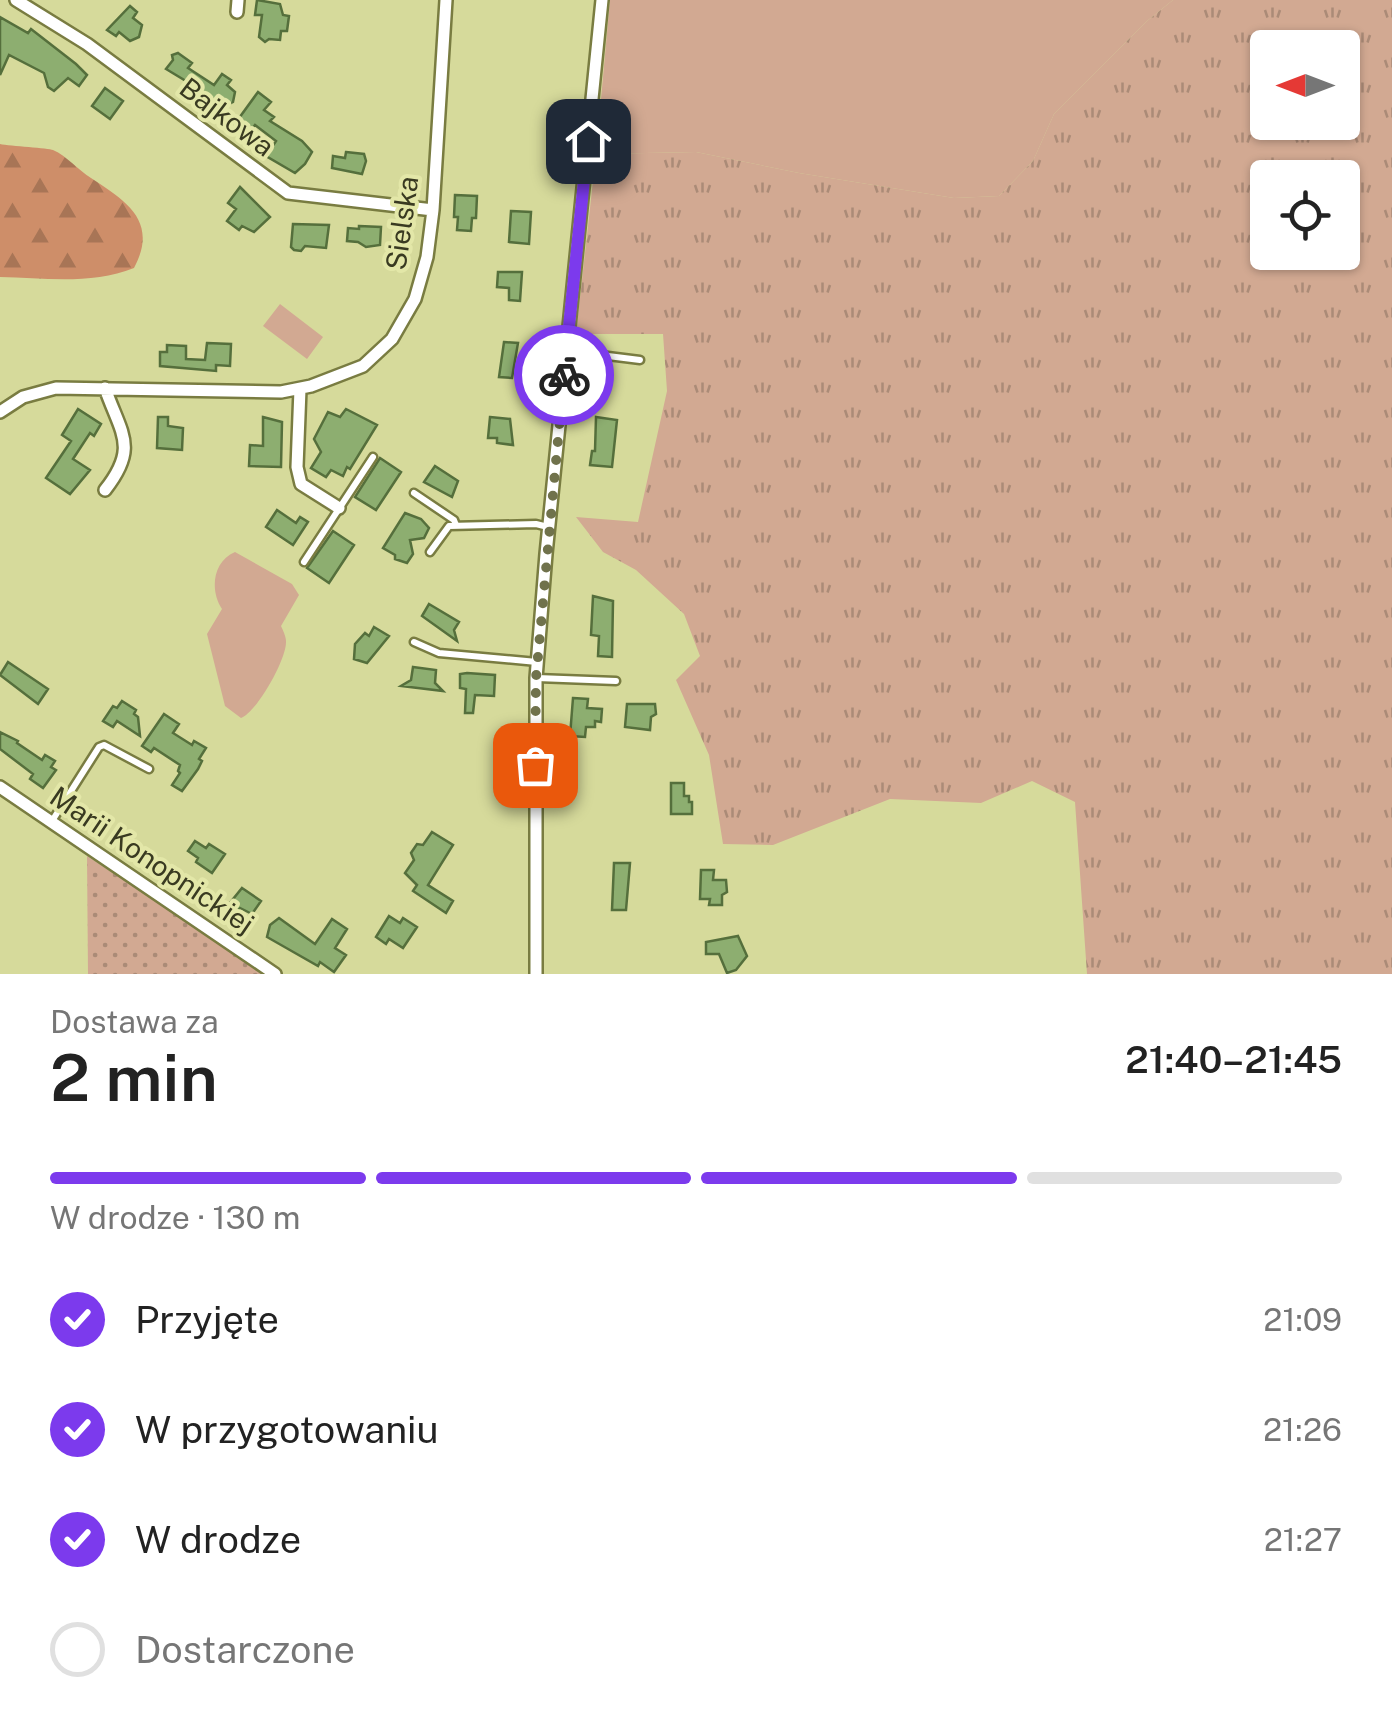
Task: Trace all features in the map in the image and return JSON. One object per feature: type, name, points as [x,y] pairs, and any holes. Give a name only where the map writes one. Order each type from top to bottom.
[{"type":"street","name":"Bajkowa","points":[[16,0],[87,44],[288,193],[433,210]]},
{"type":"street","name":"Sielska","points":[[0,412],[22,397],[56,388],[281,392],[342,377],[363,366],[392,340],[415,299],[427,257],[446,0]]},
{"type":"street","points":[[536,974],[536,678],[602,0]]},
{"type":"street","points":[[105,388],[125,444],[121,470],[105,490]]},
{"type":"street","points":[[300,388],[297,466],[301,484],[339,508]]},
{"type":"street","name":"Marii Konopnickiej","points":[[0,787],[275,974]]},
{"type":"lane","points":[[566,350],[640,360]]},
{"type":"lane","points":[[304,562],[373,457]]},
{"type":"lane","points":[[414,493],[456,525]]},
{"type":"lane","points":[[430,552],[449,526],[536,524],[549,528]]},
{"type":"lane","points":[[414,642],[439,653],[538,662]]},
{"type":"lane","points":[[536,678],[616,680]]},
{"type":"lane","points":[[52,822],[99,747],[104,745],[149,770]]},
{"type":"green space","points":[[610,0],[1173,0],[1054,114],[1033,161],[999,196],[954,198],[696,152],[596,154]]},
{"type":"green space","points":[[1173,0],[1392,0],[1392,974],[1087,974],[1075,802],[1032,781],[981,803],[890,799],[773,845],[723,844],[709,755],[676,680],[700,656],[684,614],[636,570],[603,552],[576,517],[638,522],[667,391],[663,334],[576,334],[596,154],[696,152],[954,198],[999,196],[1033,161],[1054,114]]},
{"type":"green space","points":[[0,144],[53,150],[127,204],[141,225],[143,237],[134,268],[85,279],[0,277]]},
{"type":"green space","points":[[280,304],[323,337],[307,359],[263,326]]},
{"type":"green space","points":[[235,552],[292,584],[299,595],[281,626],[286,641],[276,672],[255,706],[241,718],[225,706],[207,634],[222,609],[215,578],[222,563]]},
{"type":"green space","points":[[87,856],[267,974],[88,974]]},
{"type":"building","points":[[257,0],[280,4],[283,15],[289,16],[287,31],[281,31],[280,40],[265,42],[259,37],[262,15],[255,15]]},
{"type":"building","points":[[130,6],[137,12],[133,18],[142,25],[139,37],[130,41],[119,32],[116,36],[107,30]]},
{"type":"building","points":[[0,17],[28,33],[31,29],[76,64],[87,75],[79,86],[68,78],[54,91],[48,87],[44,73],[9,55],[0,75]]},
{"type":"building","points":[[178,53],[192,63],[188,68],[214,85],[222,74],[231,80],[227,85],[235,92],[233,102],[225,106],[214,99],[209,105],[200,98],[204,92],[166,69],[172,55]]},
{"type":"building","points":[[105,88],[123,101],[110,119],[92,106]]},
{"type":"building","points":[[258,92],[271,102],[264,110],[274,117],[270,121],[312,152],[295,173],[266,156],[276,141],[255,125],[247,135],[234,125]]},
{"type":"building","points":[[346,152],[364,154],[362,174],[332,168],[333,156],[345,158]]},
{"type":"building","points":[[240,187],[270,217],[254,232],[242,226],[239,230],[227,221],[236,209],[228,203]]},
{"type":"building","points":[[455,195],[477,196],[471,231],[457,230]]},
{"type":"building","points":[[511,211],[531,212],[529,244],[509,242]]},
{"type":"building","points":[[293,224],[329,225],[326,248],[305,246],[301,251],[294,250]]},
{"type":"building","points":[[381,227],[380,245],[366,247],[347,241],[348,228]]},
{"type":"building","points":[[498,272],[522,272],[520,301],[509,300],[509,288],[497,287]]},
{"type":"building","points":[[504,342],[518,343],[512,378],[499,377]]},
{"type":"building","points":[[207,343],[231,344],[230,366],[216,365],[216,371],[160,366],[160,352],[167,352],[167,345],[186,346],[186,359],[205,360]]},
{"type":"building","points":[[78,409],[101,424],[73,459],[90,470],[70,494],[46,478],[71,441],[62,435]]},
{"type":"building","points":[[346,409],[377,425],[350,469],[347,467],[343,476],[331,470],[326,477],[311,468],[321,452],[314,439],[328,412],[340,417]]},
{"type":"building","points":[[158,417],[168,417],[168,426],[183,428],[182,450],[157,448]]},
{"type":"building","points":[[263,417],[282,422],[281,467],[249,466],[250,445],[263,446]]},
{"type":"building","points":[[490,417],[510,419],[513,445],[488,438]]},
{"type":"building","points":[[596,417],[617,420],[612,467],[590,465],[595,451]]},
{"type":"building","points":[[380,458],[401,472],[376,510],[355,497]]},
{"type":"building","points":[[435,466],[458,481],[452,497],[424,482]]},
{"type":"building","points":[[277,510],[296,523],[300,517],[308,522],[293,545],[266,527]]},
{"type":"building","points":[[405,513],[421,519],[429,528],[424,538],[410,540],[413,554],[407,563],[383,548]]},
{"type":"building","points":[[333,531],[354,545],[329,583],[307,568]]},
{"type":"building","points":[[593,596],[613,601],[612,657],[598,656],[599,636],[591,635]]},
{"type":"building","points":[[429,604],[459,622],[454,630],[457,641],[422,616]]},
{"type":"building","points":[[374,627],[389,636],[367,663],[354,659],[355,644],[365,633],[369,636]]},
{"type":"building","points":[[8,662],[48,689],[38,704],[0,675]]},
{"type":"building","points":[[413,667],[436,670],[435,683],[443,691],[401,686],[411,680]]},
{"type":"building","points":[[460,674],[495,675],[494,696],[475,695],[473,713],[465,713],[466,689],[460,688]]},
{"type":"building","points":[[573,698],[588,699],[587,708],[602,709],[601,722],[586,727],[585,737],[570,736]]},
{"type":"building","points":[[122,701],[136,710],[140,736],[117,721],[113,727],[103,721],[113,706],[117,708]]},
{"type":"building","points":[[627,704],[655,704],[650,730],[625,727]]},
{"type":"building","points":[[164,714],[179,724],[173,733],[192,745],[194,741],[206,748],[198,769],[182,791],[172,785],[180,765],[154,748],[151,752],[142,746]]},
{"type":"building","points":[[0,732],[42,760],[45,755],[55,761],[51,767],[56,770],[43,788],[30,779],[33,774],[0,749]]},
{"type":"building","points":[[671,783],[684,783],[684,796],[692,802],[692,814],[671,814]]},
{"type":"building","points":[[432,832],[453,845],[428,885],[453,901],[446,913],[413,891],[417,885],[405,873],[414,860],[411,853]]},
{"type":"building","points":[[195,841],[225,854],[212,873],[188,851]]},
{"type":"building","points":[[614,863],[630,863],[626,910],[612,910]]},
{"type":"building","points":[[701,870],[714,870],[713,880],[726,880],[722,905],[709,905],[710,899],[700,899]]},
{"type":"building","points":[[242,888],[261,901],[252,914],[240,908],[235,915],[225,909]]},
{"type":"building","points":[[389,916],[400,923],[403,918],[417,927],[403,948],[389,939],[386,944],[376,937]]},
{"type":"building","points":[[279,918],[315,944],[332,919],[347,929],[335,948],[346,955],[334,972],[267,937],[270,925]]},
{"type":"building","points":[[738,936],[747,956],[736,970],[727,973],[719,954],[706,954],[706,942]]},
{"type":"way so far","points":[[535,765],[536,678],[564,375]]},
{"type":"route","points":[[564,375],[588,141]]}]
